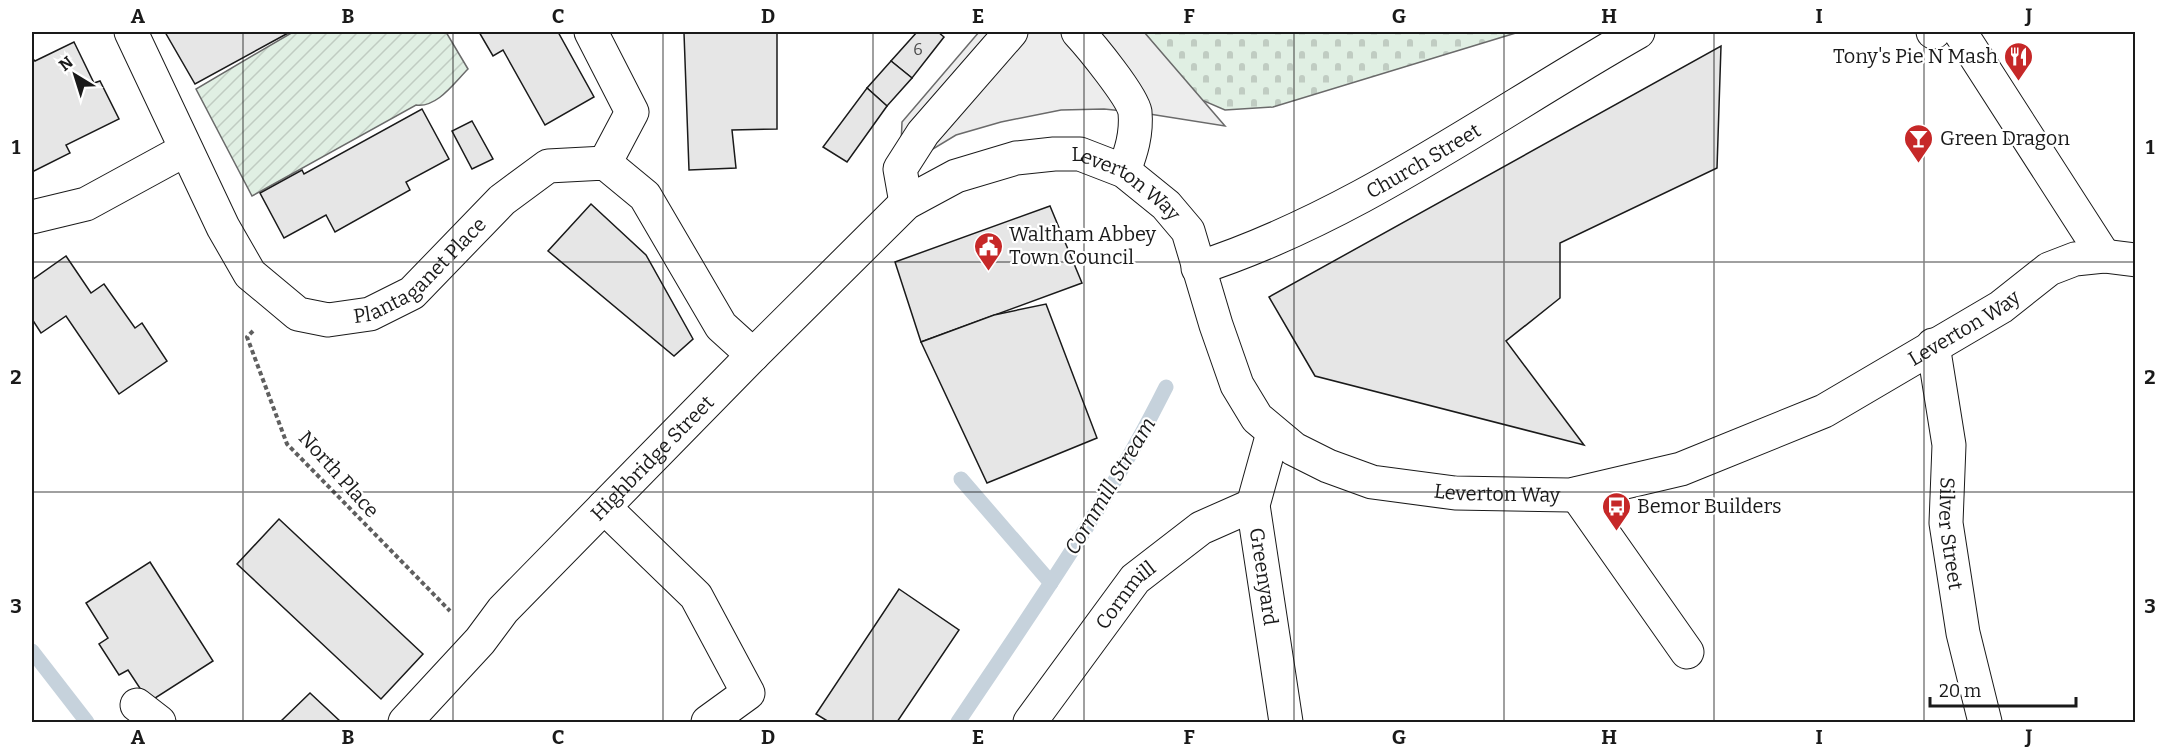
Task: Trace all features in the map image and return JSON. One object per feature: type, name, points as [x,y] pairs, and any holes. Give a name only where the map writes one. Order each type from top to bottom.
[{"type":"street","name":"Plantaganet Place","points":[[131,32],[185,150],[250,274],[298,314],[328,320],[370,314],[412,293],[502,200],[548,166],[604,163]]},
{"type":"street","points":[[591,32],[633,112],[604,163],[645,196],[721,326],[753,355]]},
{"type":"street","points":[[906,203],[900,169],[923,133],[1011,32]]},
{"type":"street","points":[[1078,32],[1100,58],[1135,110],[1134,143],[1124,171]]},
{"type":"street","name":"Church Street","points":[[1198,268],[1243,253],[1400,176],[1638,32]]},
{"type":"street","points":[[1960,32],[2120,258]]},
{"type":"street","points":[[32,217],[86,204],[185,150]]},
{"type":"street","name":"Leverton Way","points":[[979,168],[1016,158],[1054,153],[1080,154],[1124,171],[1166,205],[1188,231],[1237,385],[1257,418],[1294,449],[1328,466],[1372,482],[1455,493],[1576,494],[1681,469],[1824,411],[2001,307],[2049,270],[2075,260],[2120,258]]},
{"type":"street","name":"Highbridge Street","points":[[405,723],[480,641],[503,610],[906,203],[927,190],[979,168]]},
{"type":"street","name":"Silver Street","points":[[1933,345],[1949,445],[1946,523],[1963,633],[1985,723]]},
{"type":"street","name":"Greenyard","points":[[1274,433],[1253,505],[1286,723]]},
{"type":"street","points":[[1576,494],[1687,652]]},
{"type":"street","name":"Cornmill","points":[[1030,723],[1135,579],[1201,528],[1253,505]]},
{"type":"street","points":[[604,507],[696,596],[748,693],[708,723]]},
{"type":"path","name":"North Place","points":[[280,300],[247,337],[287,444],[480,641]]},
{"type":"green space","points":[[293,32],[446,32],[468,69],[438,99],[424,105],[416,105],[252,196],[196,89]]},
{"type":"green space","points":[[1144,32],[1519,32],[1273,107],[1225,110],[1197,98]]},
{"type":"shaded area","points":[[979,32],[1144,32],[1225,126],[1104,109],[1061,110],[1001,122],[956,135],[900,169],[902,122]]},
{"type":"building","points":[[165,32],[290,32],[195,84]]},
{"type":"building","points":[[479,32],[558,32],[594,97],[545,125],[503,50],[493,56]]},
{"type":"building","points":[[777,32],[777,129],[732,130],[736,168],[689,170],[684,33]]},
{"type":"building","points":[[917,32],[938,32],[944,37],[912,78],[891,61]]},
{"type":"building","points":[[74,42],[94,83],[100,81],[119,119],[66,145],[70,153],[32,172],[32,58],[35,61]]},
{"type":"building","points":[[1721,46],[1717,168],[1560,243],[1560,298],[1506,341],[1584,445],[1315,376],[1269,297]]},
{"type":"building","points":[[891,61],[912,78],[887,106],[867,88]]},
{"type":"building","points":[[867,88],[887,106],[847,162],[823,147]]},
{"type":"building","points":[[422,109],[449,159],[406,182],[410,190],[335,232],[326,215],[284,238],[260,193],[302,170],[304,174]]},
{"type":"building","points":[[472,121],[493,159],[472,169],[452,131]]},
{"type":"building","points":[[591,204],[646,255],[693,339],[674,356],[548,251]]},
{"type":"building","name":"Waltham Abbey Town Council","points":[[1050,206],[1082,283],[921,342],[895,262]]},
{"type":"building","points":[[66,256],[91,293],[104,284],[135,328],[142,323],[167,361],[119,394],[66,316],[41,333],[32,319],[32,280]]},
{"type":"building","points":[[1046,304],[1097,438],[987,483],[921,342],[994,315]]},
{"type":"building","points":[[279,519],[423,654],[381,699],[237,564]]},
{"type":"building","points":[[150,562],[213,661],[149,702],[128,670],[119,675],[99,644],[108,638],[86,603]]},
{"type":"building","points":[[899,589],[959,630],[897,722],[829,722],[816,714]]},
{"type":"building","points":[[310,693],[341,722],[280,722]]},
{"type":"waterway","name":"Cornmill Stream","points":[[958,722],[1094,516],[1166,387]]},
{"type":"waterway","name":"Cornmill Stream","points":[[961,479],[1051,583]]},
{"type":"waterway","points":[[32,651],[87,722]]},
{"type":"place","name":"Tony's Pie N Mash","points":[[2019,82]]},
{"type":"place","name":"Green Dragon","points":[[1919,164]]},
{"type":"place","name":"Waltham Abbey Town Council","points":[[988,272]]},
{"type":"place","name":"Bemor Builders","points":[[1616,532]]}]
